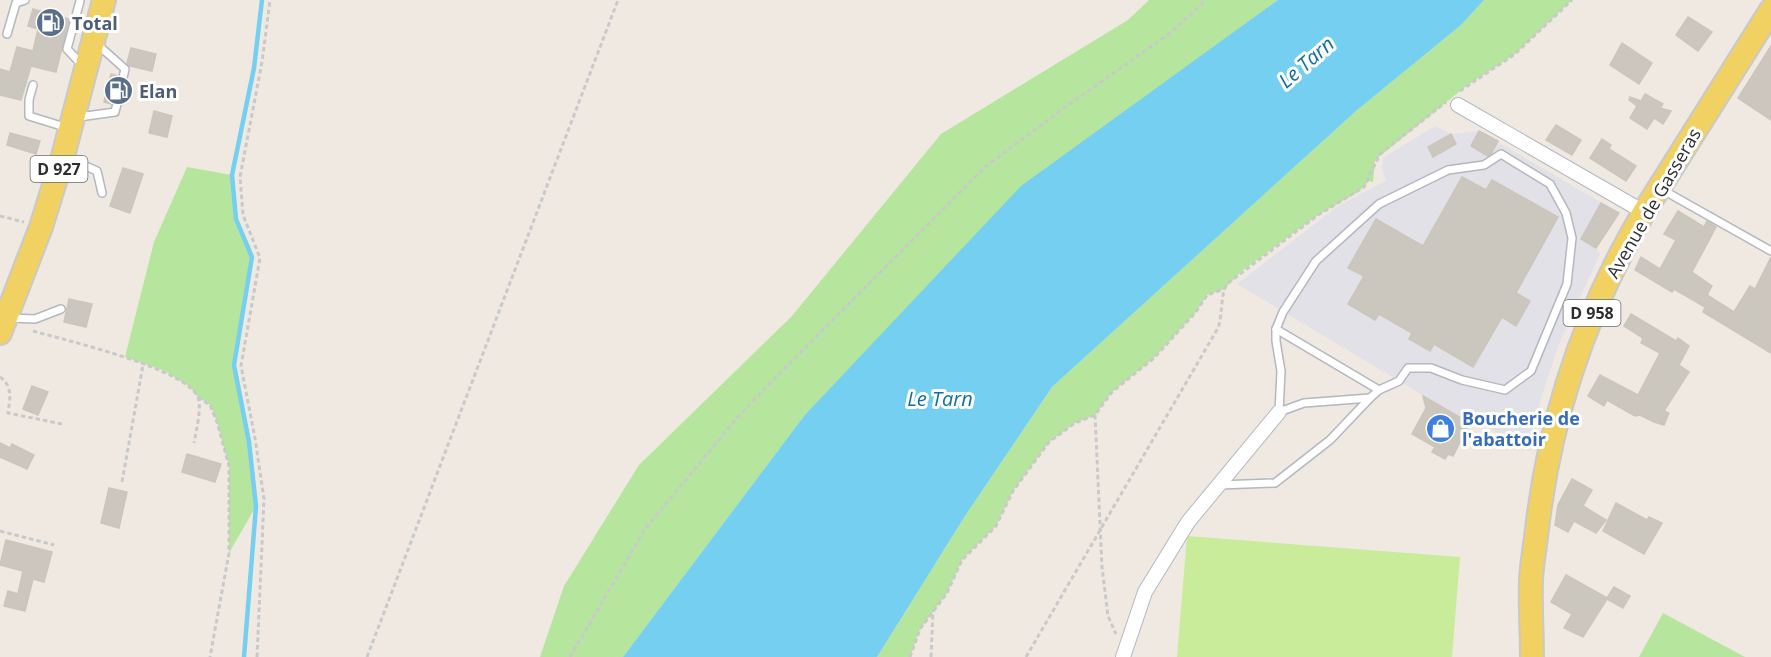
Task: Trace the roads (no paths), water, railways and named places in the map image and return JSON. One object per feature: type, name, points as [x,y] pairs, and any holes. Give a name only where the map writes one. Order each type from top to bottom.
[{"type":"main road","name":"D 927","points":[[4,326],[41,227],[63,156],[104,0]]},
{"type":"main road","name":"Avenue de Gasseras","points":[[1532,657],[1531,578],[1542,484],[1561,400],[1592,314],[1627,239],[1771,10]]},
{"type":"street","points":[[1454,100],[1644,212]]},
{"type":"street","points":[[1123,655],[1145,592],[1188,522],[1279,412]]},
{"type":"lane","points":[[7,34],[16,3],[25,0]]},
{"type":"lane","points":[[74,0],[81,0],[67,49],[86,69]]},
{"type":"lane","points":[[33,85],[29,100],[29,116],[72,124],[114,112],[125,69],[93,40]]},
{"type":"lane","points":[[1219,485],[1275,483],[1330,440],[1379,390],[1399,381],[1408,368],[1431,368],[1462,380],[1505,390],[1531,371],[1567,284],[1572,238],[1566,213],[1550,184],[1501,154],[1484,165],[1448,170],[1379,204],[1316,261],[1283,312],[1276,329],[1281,371],[1279,412],[1304,403],[1370,398]]},
{"type":"lane","points":[[63,156],[97,171],[102,193]]},
{"type":"lane","points":[[1658,187],[1771,251]]},
{"type":"lane","points":[[4,326],[35,319],[61,309]]},
{"type":"lane","points":[[1276,329],[1379,390]]},
{"type":"water","name":"Le Tarn","points":[[1278,0],[1484,0],[1461,25],[1356,111],[1052,387],[965,516],[877,657],[623,657],[804,416],[1021,186]]},
{"type":"waterway","points":[[244,657],[256,506],[249,442],[234,365],[252,257],[236,219],[232,175],[254,68],[262,0]]},
{"type":"place","name":"Total","points":[[51,23]]},
{"type":"place","name":"Elan","points":[[118,91]]},
{"type":"place","name":"Boucherie de l'abattoir","points":[[1441,428]]}]
